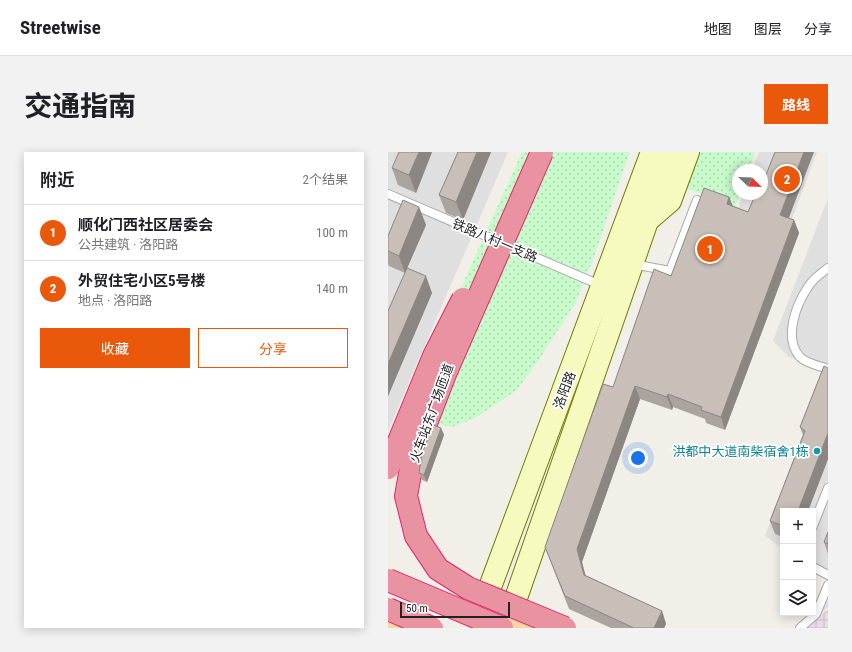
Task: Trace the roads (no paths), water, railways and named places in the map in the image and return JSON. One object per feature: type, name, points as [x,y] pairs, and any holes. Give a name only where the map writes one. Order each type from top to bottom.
[{"type":"highway","name":"火车站东广场匝道","points":[[388,468],[434,356],[542,152]]},
{"type":"highway","name":"火车站东广场匝道","points":[[542,152],[445,374],[413,457],[406,496],[416,536],[438,569],[468,588],[565,628]]},
{"type":"highway","points":[[388,580],[511,626]]},
{"type":"highway","points":[[388,609],[432,628]]},
{"type":"main road","name":"洛阳路","points":[[479,619],[652,152]]},
{"type":"main road","name":"洛阳路","points":[[511,626],[671,152]]},
{"type":"main road","points":[[647,221],[670,202],[688,152]]},
{"type":"main road","points":[[388,570],[479,619],[511,626]]},
{"type":"main road","points":[[388,621],[402,628]]},
{"type":"lane","name":"铁路八村一支路","points":[[388,194],[603,286]]},
{"type":"lane","points":[[632,264],[670,271],[697,200]]},
{"type":"lane","points":[[828,268],[808,286],[799,304],[792,325],[793,344],[800,358],[828,370]]},
{"type":"lane","points":[[816,518],[828,488]]},
{"type":"lane","points":[[816,569],[828,575]]},
{"type":"lane","points":[[800,628],[816,614],[828,586]]},
{"type":"place","name":"外贸住宅小区5号楼","points":[[787,179]]},
{"type":"place","name":"顺化门西社区居委会","points":[[710,249]]},
{"type":"place","name":"洪都中大道南柴宿舍1栋","points":[[817,451]]}]
